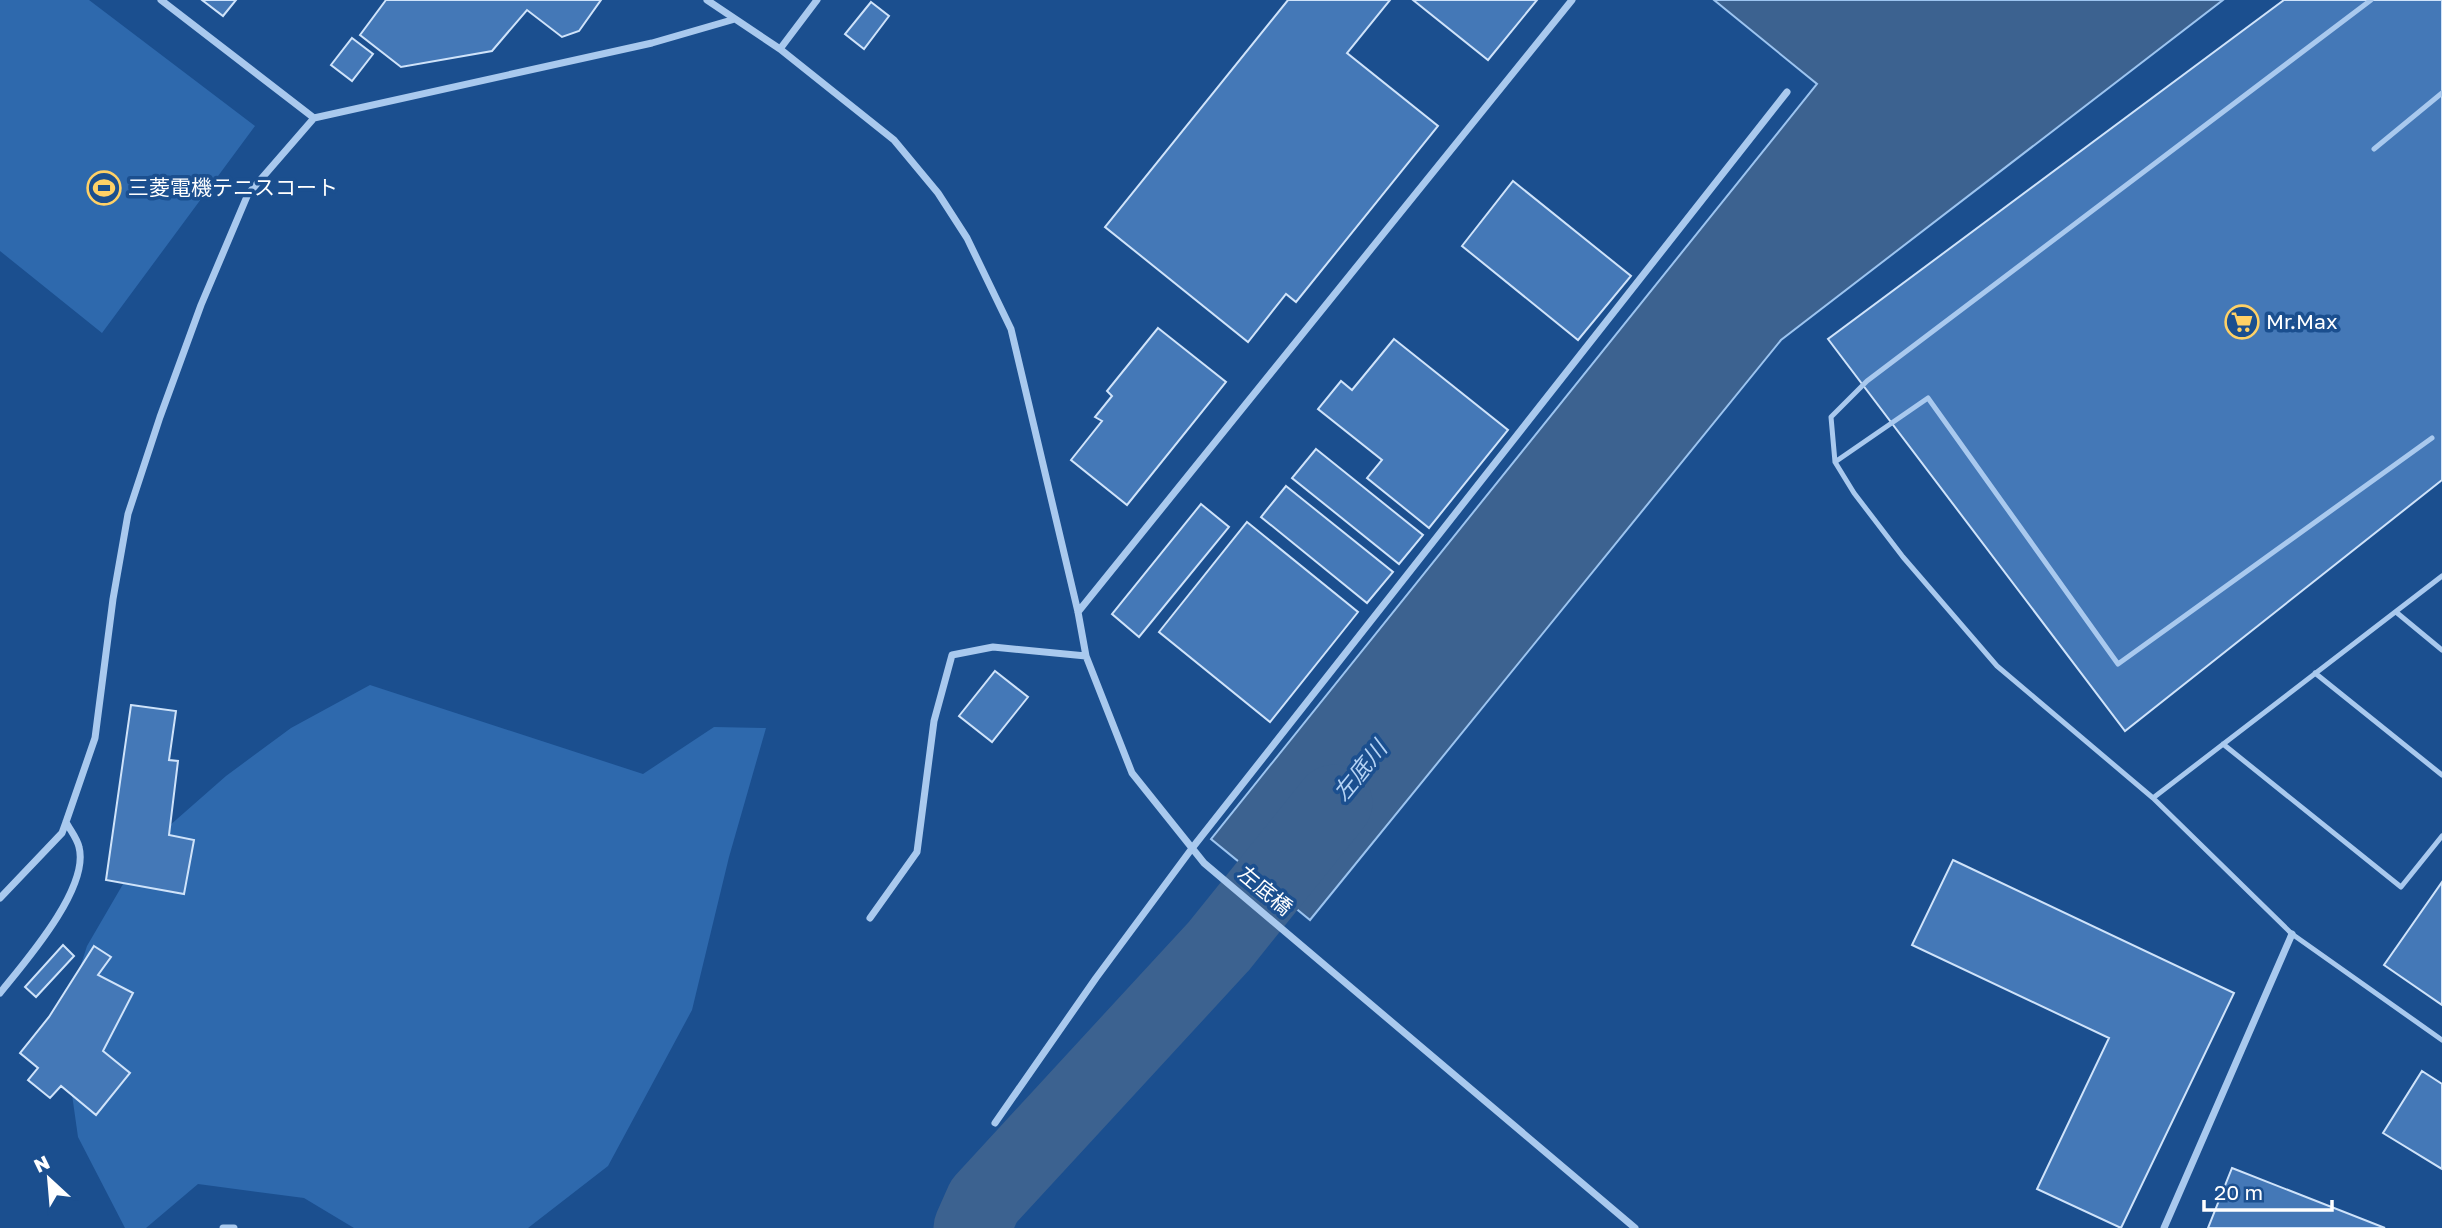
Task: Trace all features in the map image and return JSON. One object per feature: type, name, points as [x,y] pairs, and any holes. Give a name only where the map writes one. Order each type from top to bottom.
[{"type":"street","points":[[161,0],[314,118]]},
{"type":"street","name":"左底橋","points":[[707,0],[780,49],[894,140],[938,193],[967,238],[1011,329],[1086,656],[1132,773],[1204,863],[1635,1228]]},
{"type":"street","points":[[780,49],[817,0]]},
{"type":"street","points":[[1077,612],[1572,0]]},
{"type":"street","points":[[0,898],[62,833],[66,822],[95,738],[113,599],[128,514],[201,305],[248,194],[314,118],[652,43],[735,19]]},
{"type":"street","points":[[995,1123],[1096,978],[1193,847],[1787,92]]},
{"type":"street","points":[[870,918],[917,852],[934,721],[952,655],[993,647],[1086,656]]},
{"type":"street","points":[[0,993],[67,902],[79,871],[79,847],[66,822]]},
{"type":"street","points":[[2164,1228],[2292,934]]},
{"type":"street","points":[[223,1228],[234,1228]]},
{"type":"lane","points":[[2371,0],[1867,381],[1831,417],[1835,462],[1854,493],[1903,557],[1997,666],[2153,798],[2292,934],[2442,1040]]},
{"type":"lane","points":[[2374,149],[2442,93]]},
{"type":"lane","points":[[1835,462],[1928,398],[2118,664],[2432,438]]},
{"type":"lane","points":[[2153,798],[2442,576]]},
{"type":"lane","points":[[2396,612],[2442,650]]},
{"type":"lane","points":[[2315,673],[2442,775]]},
{"type":"lane","points":[[2223,744],[2401,887],[2442,836]]},
{"type":"shaded area","name":"三菱電機テニスコート","points":[[0,0],[89,0],[255,126],[102,333],[0,251]]},
{"type":"shaded area","points":[[370,685],[643,774],[714,727],[766,728],[729,857],[692,1010],[608,1166],[528,1228],[354,1228],[304,1198],[198,1184],[146,1228],[125,1228],[78,1137],[62,1024],[87,946],[144,848],[226,776],[291,728]]},
{"type":"water","points":[[1714,0],[2223,0],[1781,340],[1310,920],[1211,839],[1817,84]]},
{"type":"building","points":[[202,0],[236,0],[223,16]]},
{"type":"building","points":[[386,0],[601,0],[579,31],[562,37],[527,10],[492,51],[401,67],[360,35]]},
{"type":"building","points":[[1288,0],[1390,0],[1347,53],[1438,126],[1296,302],[1286,294],[1248,342],[1105,227]]},
{"type":"building","points":[[1413,0],[1537,0],[1488,60]]},
{"type":"building","points":[[2284,0],[2442,0],[2442,480],[2125,731],[1828,339]]},
{"type":"building","points":[[871,2],[889,16],[864,49],[845,34]]},
{"type":"building","points":[[352,38],[373,54],[352,81],[331,65]]},
{"type":"building","points":[[1513,181],[1631,276],[1578,340],[1462,246]]},
{"type":"building","points":[[1158,328],[1226,382],[1127,505],[1071,460],[1102,421],[1095,417],[1112,396],[1107,391]]},
{"type":"building","points":[[1394,339],[1508,430],[1429,528],[1367,478],[1382,460],[1318,409],[1341,381],[1352,390]]},
{"type":"building","points":[[1316,449],[1423,535],[1399,564],[1292,478]]},
{"type":"building","points":[[1286,486],[1393,572],[1367,603],[1261,517]]},
{"type":"building","points":[[1201,504],[1229,527],[1139,637],[1112,614]]},
{"type":"building","points":[[1247,522],[1358,612],[1270,722],[1159,632]]},
{"type":"building","points":[[995,671],[1028,697],[992,742],[959,716]]},
{"type":"building","points":[[131,705],[176,711],[169,760],[178,761],[169,835],[194,840],[184,894],[106,880]]},
{"type":"building","points":[[1953,860],[2234,993],[2121,1228],[2037,1189],[2109,1038],[1912,945]]},
{"type":"building","points":[[2442,882],[2442,1005],[2384,965]]},
{"type":"building","points":[[63,945],[74,956],[36,997],[25,987]]},
{"type":"building","points":[[94,946],[111,957],[98,975],[133,993],[103,1051],[130,1073],[96,1115],[61,1086],[50,1098],[28,1080],[38,1068],[20,1053],[49,1017]]},
{"type":"building","points":[[2422,1071],[2442,1084],[2442,1169],[2383,1133]]},
{"type":"building","points":[[2232,1168],[2385,1228],[2208,1228]]},
{"type":"waterway","name":"左底川","points":[[972,1228],[984,1201],[1219,946],[1334,803]]},
{"type":"place","name":"三菱電機テニスコート","points":[[104,188]]},
{"type":"place","name":"Mr.Max","points":[[2242,322]]}]
